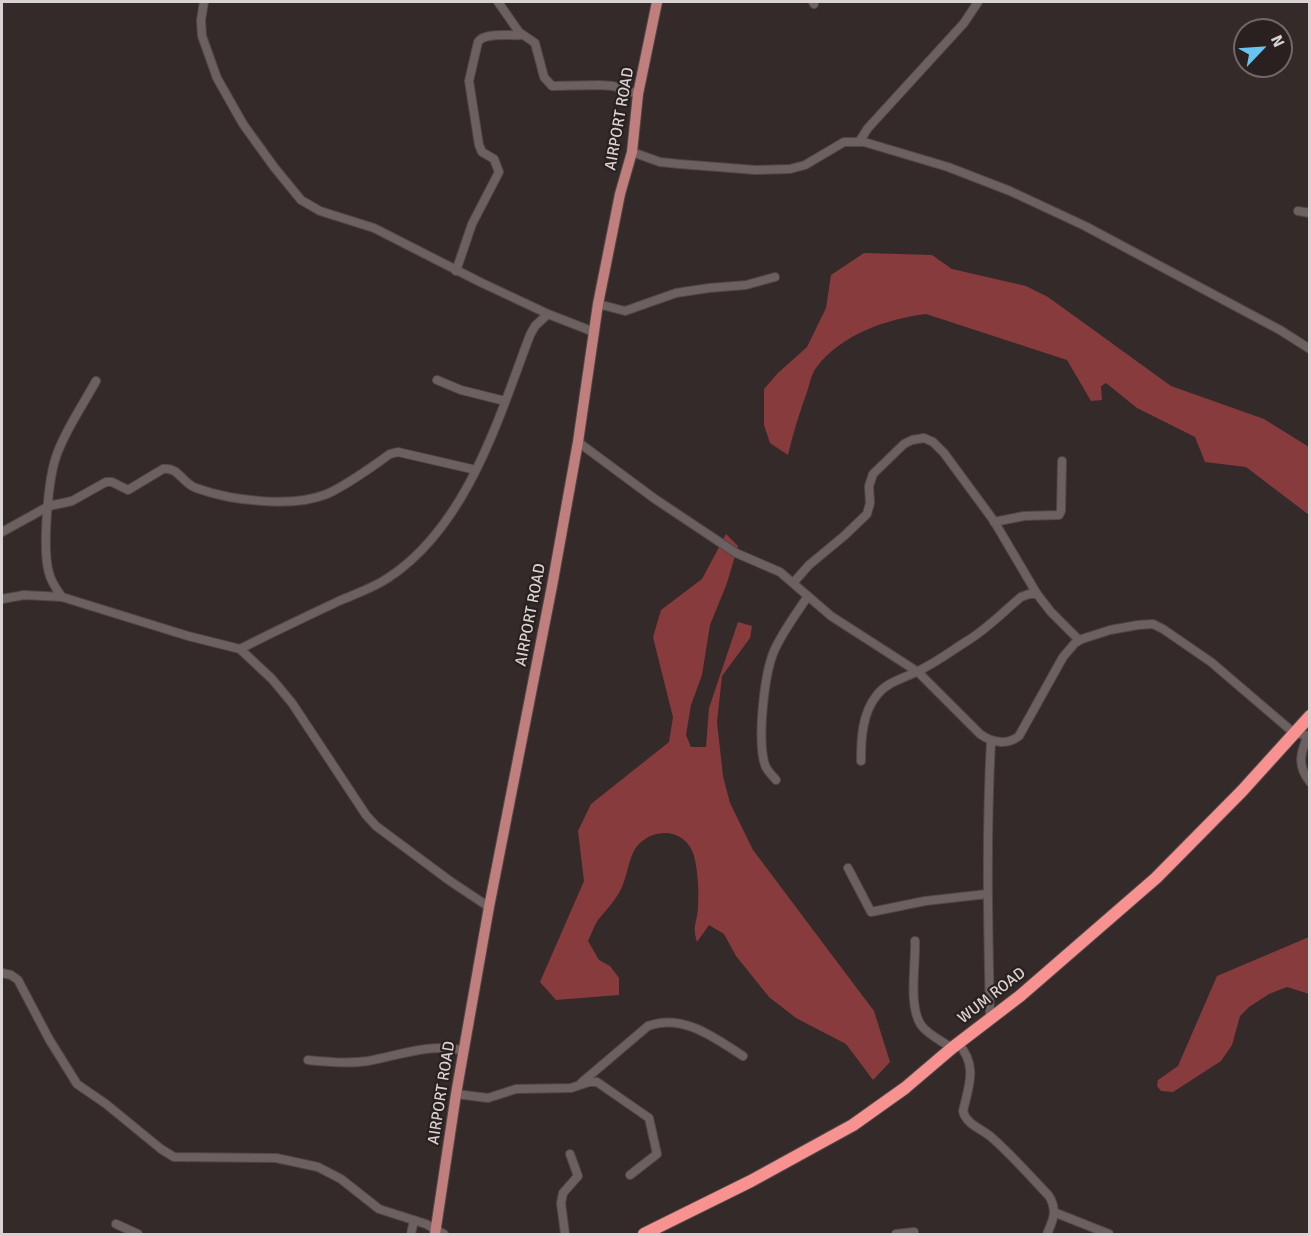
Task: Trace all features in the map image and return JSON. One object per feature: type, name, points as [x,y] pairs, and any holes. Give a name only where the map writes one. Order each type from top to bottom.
[{"type":"highway","name":"WUM ROAD","points":[[644,1234],[661,1230],[853,1125],[905,1088],[1020,996],[1156,878],[1242,791],[1310,716]]},
{"type":"main road","name":"AIRPORT ROAD","points":[[438,1233],[456,1094],[489,907],[552,586],[578,442],[598,304],[620,194],[632,152],[638,94],[657,2]]},
{"type":"street","points":[[204,2],[201,20],[202,36],[217,78],[243,124],[294,193],[309,207],[374,228],[456,271],[594,333]]},
{"type":"street","points":[[498,2],[522,35],[535,43],[544,77],[552,86],[613,86],[638,94]]},
{"type":"street","points":[[859,141],[868,128],[964,23],[978,2]]},
{"type":"street","points":[[456,271],[472,224],[499,172],[493,157],[482,152],[479,145],[469,81],[478,42],[485,36],[522,35]]},
{"type":"street","points":[[632,152],[660,162],[678,164],[756,170],[790,169],[805,165],[844,142],[859,141],[980,178],[1075,221],[1240,308],[1310,349]]},
{"type":"street","points":[[1298,211],[1310,213]]},
{"type":"street","points":[[598,304],[625,311],[676,293],[746,285],[775,277]]},
{"type":"street","points":[[240,649],[386,579],[409,562],[454,512],[476,471],[530,335],[535,326],[548,314]]},
{"type":"street","points":[[437,380],[461,390],[505,401]]},
{"type":"street","points":[[62,597],[48,573],[46,555],[49,487],[56,455],[96,381]]},
{"type":"street","points":[[794,582],[809,565],[867,514],[870,503],[869,486],[873,474],[904,444],[912,440],[929,440],[944,453],[994,522],[1037,594],[1079,640]]},
{"type":"street","points":[[578,442],[655,499],[736,553],[780,572],[794,582],[831,616],[918,672],[980,734],[991,741],[1009,741],[1019,736],[1063,657],[1079,640],[1110,630],[1153,624],[1211,662],[1294,733],[1309,736],[1299,757],[1304,775],[1310,782]]},
{"type":"street","points":[[2,532],[49,506],[72,501],[109,481],[128,490],[168,468],[175,470],[191,487],[206,492],[282,502],[308,500],[329,493],[390,454],[398,452],[476,471]]},
{"type":"street","points":[[994,522],[1024,516],[1059,515],[1062,461]]},
{"type":"street","points":[[861,761],[864,721],[877,694],[891,682],[918,672],[970,640],[1021,597],[1026,594],[1037,594]]},
{"type":"street","points":[[2,599],[24,595],[62,597],[188,636],[240,649],[292,703],[371,820],[450,881],[489,907]]},
{"type":"street","points":[[776,780],[766,769],[764,762],[764,690],[768,666],[783,635],[808,596]]},
{"type":"street","points":[[990,1019],[987,894],[991,741]]},
{"type":"street","points":[[848,868],[871,912],[987,894]]},
{"type":"street","points":[[915,941],[916,1015],[920,1024],[926,1031],[965,1051],[971,1069],[963,1111],[966,1119],[998,1143],[1049,1196],[1056,1213],[1047,1234]]},
{"type":"street","points":[[2,973],[18,980],[49,1039],[77,1084],[174,1157],[276,1158],[318,1167],[342,1179],[379,1209],[426,1224],[438,1233]]},
{"type":"street","points":[[577,1086],[648,1026],[658,1022],[678,1022],[707,1034],[743,1056]]},
{"type":"street","points":[[308,1060],[333,1063],[366,1061],[443,1047],[464,1051]]},
{"type":"street","points":[[456,1094],[488,1098],[516,1089],[577,1086],[597,1082],[649,1118],[657,1154],[630,1175]]},
{"type":"street","points":[[565,1234],[561,1203],[563,1193],[578,1176],[570,1154]]},
{"type":"street","points":[[1056,1213],[1109,1234]]},
{"type":"street","points":[[411,1234],[414,1220]]},
{"type":"street","points":[[116,1224],[138,1234]]},
{"type":"street","points":[[896,1234],[914,1232]]},
{"type":"shaded area","points":[[864,253],[932,255],[952,269],[1026,286],[1048,297],[1171,386],[1264,419],[1309,447],[1309,515],[1246,467],[1205,462],[1195,437],[1137,408],[1106,383],[1101,386],[1102,400],[1091,401],[1067,360],[926,314],[881,324],[866,330],[838,346],[826,356],[812,375],[788,455],[770,443],[764,425],[764,389],[807,347],[826,308],[831,275]]},
{"type":"shaded area","points":[[726,534],[738,546],[727,583],[710,625],[702,675],[691,705],[686,735],[691,747],[706,747],[709,708],[738,622],[752,626],[750,638],[722,676],[717,722],[723,776],[730,803],[753,850],[874,1011],[890,1062],[873,1080],[846,1044],[796,1018],[769,997],[736,956],[724,934],[709,925],[697,942],[695,927],[698,888],[694,856],[690,847],[678,836],[662,833],[646,838],[639,844],[631,859],[620,892],[598,920],[588,941],[599,960],[610,966],[619,978],[619,995],[556,1000],[540,982],[584,881],[578,831],[591,804],[669,742],[673,717],[653,637],[661,610],[702,579]]},
{"type":"shaded area","points":[[1309,937],[1309,994],[1287,987],[1269,994],[1249,1007],[1240,1016],[1232,1045],[1221,1061],[1173,1092],[1161,1091],[1157,1086],[1158,1080],[1178,1066],[1217,976]]}]
